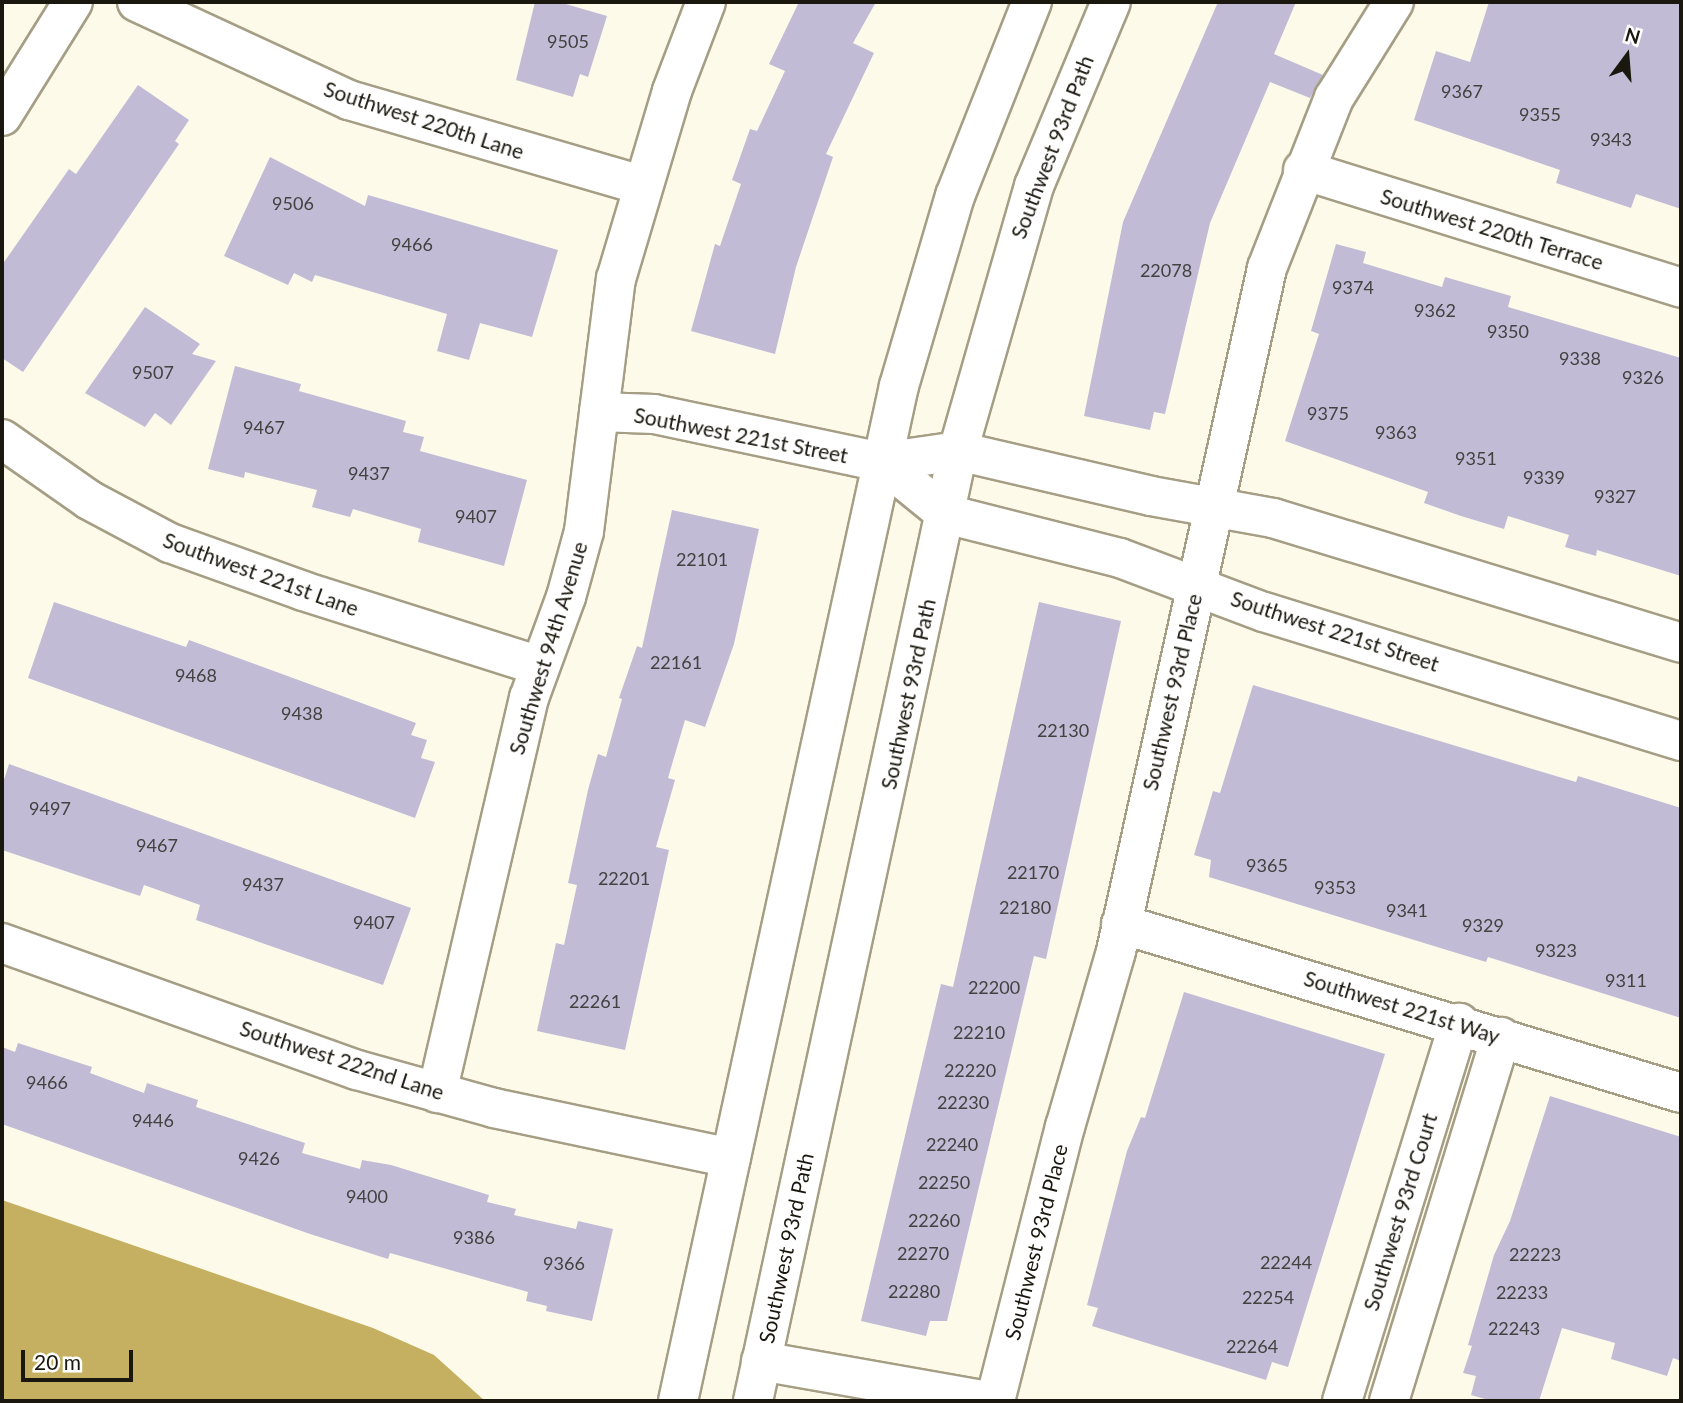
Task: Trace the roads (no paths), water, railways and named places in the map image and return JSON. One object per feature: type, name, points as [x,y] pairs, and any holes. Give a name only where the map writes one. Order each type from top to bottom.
[{"type":"street","points":[[2,116],[73,2]]},
{"type":"street","name":"Southwest 220th Lane","points":[[137,2],[349,100],[642,185]]},
{"type":"street","name":"Southwest 94th Avenue","points":[[437,1093],[499,815],[539,666],[581,543],[610,307],[642,185],[706,2]]},
{"type":"street","points":[[678,1401],[882,462],[915,324],[955,197],[1032,2]]},
{"type":"street","name":"Southwest 93rd Path","points":[[753,1401],[958,451],[1034,186],[1111,2]]},
{"type":"street","name":"Southwest 93rd Place","points":[[995,1401],[1121,924],[1267,268],[1303,170],[1334,98],[1394,2]]},
{"type":"street","name":"Southwest 220th Terrace","points":[[1303,170],[1681,288]]},
{"type":"street","name":"Southwest 221st Street","points":[[599,412],[654,414],[882,462],[958,451],[1273,518],[1681,643]]},
{"type":"street","name":"Southwest 221st Lane","points":[[2,439],[107,511],[170,542],[303,592],[539,666]]},
{"type":"street","name":"Southwest 221st Street","points":[[882,462],[946,514],[1120,558],[1197,583],[1264,612],[1681,741]]},
{"type":"street","name":"Southwest 221st Way","points":[[1121,924],[1459,1023],[1681,1093]]},
{"type":"street","name":"Southwest 222nd Lane","points":[[2,943],[357,1069],[437,1093],[732,1158]]},
{"type":"street","name":"Southwest 93rd Court","points":[[1342,1401],[1459,1023]]},
{"type":"street","points":[[1389,1401],[1501,1037]]},
{"type":"street","points":[[761,1361],[988,1401]]}]
